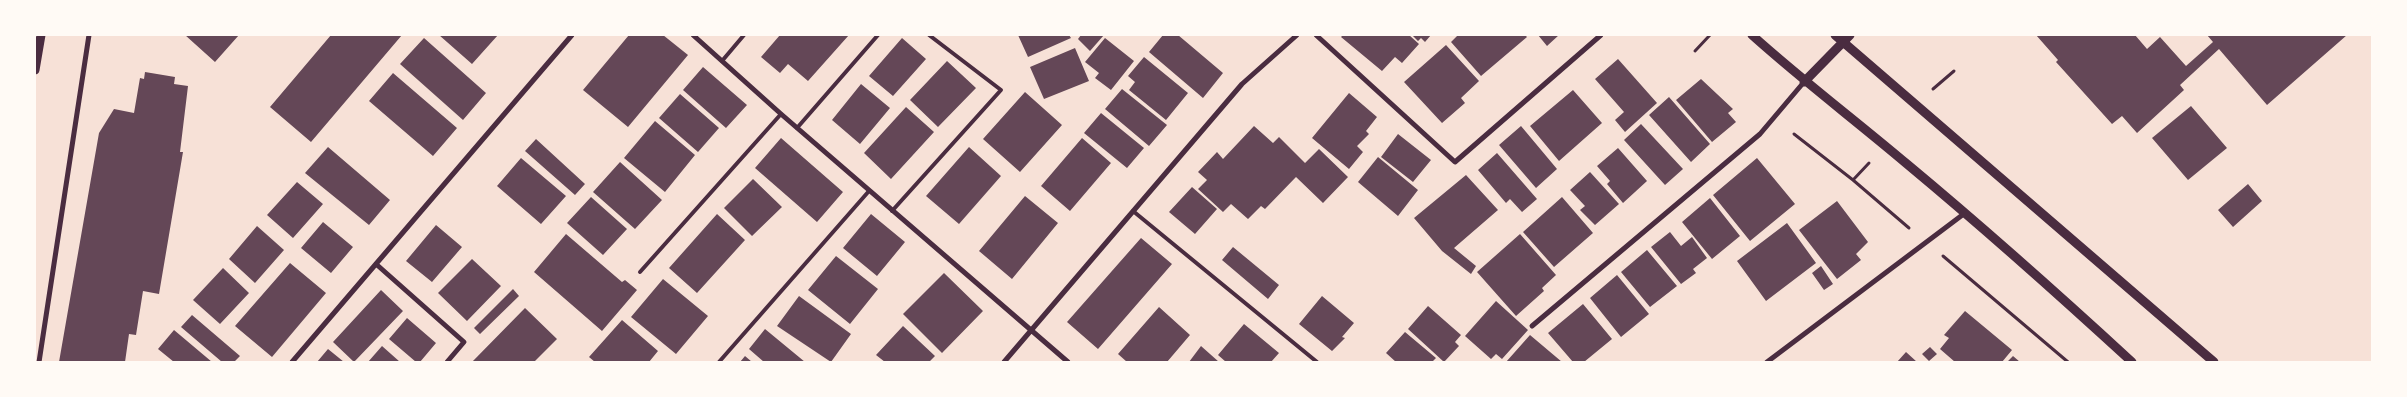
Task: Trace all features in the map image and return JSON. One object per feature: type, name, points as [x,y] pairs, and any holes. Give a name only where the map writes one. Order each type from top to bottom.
[{"type":"street","points":[[35,70],[41,35]]},
{"type":"street","points":[[39,362],[89,35]]},
{"type":"street","points":[[292,362],[572,35]]},
{"type":"street","points":[[693,35],[796,128],[1068,362]]},
{"type":"street","points":[[1004,362],[1242,84],[1297,35]]},
{"type":"street","points":[[1316,35],[1456,162],[1601,35]]},
{"type":"street","points":[[1752,35],[1804,82],[1965,213],[2132,362]]},
{"type":"street","points":[[1835,35],[1847,39],[2214,362]]},
{"type":"street","points":[[1532,326],[1760,134],[1804,82],[1847,39]]},
{"type":"street","points":[[1767,362],[1965,213]]},
{"type":"street","points":[[376,264],[464,342],[447,362]]},
{"type":"lane","points":[[722,61],[744,35]]},
{"type":"lane","points":[[796,128],[878,35]]},
{"type":"lane","points":[[892,211],[1001,90],[929,35]]},
{"type":"lane","points":[[640,272],[781,114]]},
{"type":"lane","points":[[719,362],[869,191]]},
{"type":"lane","points":[[1133,211],[1318,362]]},
{"type":"path","points":[[1695,50],[1710,35]]},
{"type":"path","points":[[1937,86],[1954,71]]},
{"type":"path","points":[[1853,180],[1871,161]]},
{"type":"building","points":[[185,35],[239,35],[215,62]]},
{"type":"building","points":[[331,35],[402,35],[311,142],[270,107]]},
{"type":"building","points":[[439,35],[498,35],[472,64]]},
{"type":"building","points":[[629,35],[663,35],[688,55],[628,127],[583,90]]},
{"type":"building","points":[[780,35],[849,35],[808,81],[788,64],[780,73],[761,57]]},
{"type":"building","points":[[1018,35],[1069,35],[1071,38],[1028,57]]},
{"type":"building","points":[[1081,35],[1104,35],[1090,51],[1078,39]]},
{"type":"building","points":[[1163,35],[1178,35],[1223,73],[1203,98],[1149,52]]},
{"type":"building","points":[[1343,35],[1409,35],[1419,44],[1402,63],[1395,57],[1382,71],[1341,37]]},
{"type":"building","points":[[1412,35],[1431,35],[1425,42],[1421,38],[1418,41]]},
{"type":"building","points":[[1458,35],[1525,35],[1527,37],[1481,76],[1451,42]]},
{"type":"building","points":[[1538,35],[1559,35],[1547,46]]},
{"type":"building","points":[[2036,35],[2135,35],[2147,49],[2160,37],[2186,66],[2213,42],[2207,35],[2347,35],[2267,105],[2219,49],[2180,85],[2184,90],[2137,133],[2122,116],[2112,124],[2056,62],[2058,60]]},
{"type":"building","points":[[424,38],[486,93],[463,120],[400,64]]},
{"type":"building","points":[[902,38],[926,59],[893,96],[869,76]]},
{"type":"building","points":[[1105,38],[1134,61],[1111,90],[1095,78],[1099,73],[1085,62]]},
{"type":"building","points":[[1446,45],[1479,81],[1461,98],[1465,103],[1442,123],[1404,82]]},
{"type":"building","points":[[1075,48],[1089,81],[1044,99],[1030,67]]},
{"type":"building","points":[[1144,57],[1188,93],[1166,120],[1129,90],[1135,82],[1128,76]]},
{"type":"building","points":[[1618,59],[1657,103],[1625,132],[1615,120],[1624,112],[1595,79]]},
{"type":"building","points":[[947,61],[976,88],[938,127],[910,100]]},
{"type":"building","points":[[703,67],[747,105],[726,128],[683,90]]},
{"type":"building","points":[[145,72],[175,77],[174,84],[188,86],[180,152],[183,152],[159,294],[143,291],[136,335],[129,334],[125,362],[59,362],[99,133],[114,109],[134,113],[140,78],[144,79]]},
{"type":"building","points":[[393,73],[457,128],[433,156],[369,101]]},
{"type":"building","points":[[1701,79],[1733,109],[1728,113],[1736,122],[1712,142],[1676,100]]},
{"type":"building","points":[[861,84],[890,108],[860,144],[832,120]]},
{"type":"building","points":[[1122,89],[1167,125],[1149,146],[1105,109]]},
{"type":"building","points":[[1573,90],[1602,123],[1559,161],[1530,126]]},
{"type":"building","points":[[1025,92],[1062,125],[1020,172],[983,139]]},
{"type":"building","points":[[1349,93],[1377,117],[1366,131],[1369,134],[1357,146],[1363,152],[1349,169],[1312,138]]},
{"type":"building","points":[[680,94],[719,128],[698,152],[659,118]]},
{"type":"building","points":[[1669,97],[1710,144],[1691,162],[1649,115]]},
{"type":"building","points":[[2191,106],[2227,148],[2188,180],[2152,138]]},
{"type":"building","points":[[906,107],[934,132],[891,179],[864,153]]},
{"type":"building","points":[[1101,113],[1144,148],[1127,168],[1084,133]]},
{"type":"building","points":[[655,121],[695,155],[665,192],[624,158]]},
{"type":"building","points":[[1641,124],[1683,169],[1665,185],[1624,140]]},
{"type":"building","points":[[1254,126],[1273,143],[1279,137],[1305,163],[1319,149],[1348,177],[1323,203],[1296,177],[1265,209],[1261,206],[1248,219],[1231,204],[1223,212],[1198,189],[1207,180],[1198,172],[1217,152],[1223,159]]},
{"type":"building","points":[[1521,126],[1557,169],[1536,188],[1499,145]]},
{"type":"building","points":[[1398,134],[1431,160],[1413,182],[1381,157]]},
{"type":"building","points":[[781,138],[843,192],[817,222],[755,168]]},
{"type":"building","points":[[1082,138],[1111,163],[1070,211],[1041,186]]},
{"type":"building","points":[[536,139],[585,184],[575,195],[525,151]]},
{"type":"building","points":[[328,147],[390,200],[369,225],[305,173]]},
{"type":"building","points":[[969,147],[1001,176],[959,224],[926,196]]},
{"type":"building","points":[[1618,148],[1647,181],[1623,203],[1607,184],[1610,181],[1597,166]]},
{"type":"building","points":[[1497,153],[1537,199],[1522,212],[1510,199],[1506,203],[1478,170]]},
{"type":"building","points":[[1378,157],[1418,190],[1398,216],[1358,182]]},
{"type":"building","points":[[521,158],[566,196],[541,224],[497,186]]},
{"type":"building","points":[[1757,158],[1795,204],[1750,241],[1713,195]]},
{"type":"building","points":[[620,162],[662,200],[635,229],[593,192]]},
{"type":"building","points":[[1590,172],[1619,204],[1595,225],[1580,210],[1585,206],[1570,190]]},
{"type":"building","points":[[1466,175],[1498,210],[1454,248],[1476,266],[1471,274],[1442,251],[1414,218]]},
{"type":"building","points":[[753,179],[782,207],[752,236],[724,208]]},
{"type":"building","points":[[297,182],[323,204],[293,238],[267,215]]},
{"type":"building","points":[[2248,184],[2262,201],[2233,227],[2218,210]]},
{"type":"building","points":[[1192,187],[1217,209],[1195,234],[1169,212]]},
{"type":"building","points":[[1025,196],[1058,223],[1012,279],[979,251]]},
{"type":"building","points":[[591,197],[627,229],[603,255],[567,223]]},
{"type":"building","points":[[1562,197],[1593,233],[1554,267],[1523,232]]},
{"type":"building","points":[[1710,198],[1740,236],[1712,259],[1682,222]]},
{"type":"building","points":[[1837,201],[1868,242],[1856,254],[1861,260],[1837,279],[1799,230]]},
{"type":"building","points":[[717,214],[745,240],[697,293],[669,268]]},
{"type":"building","points":[[871,214],[905,242],[877,276],[843,248]]},
{"type":"building","points":[[323,222],[353,247],[331,273],[301,248]]},
{"type":"building","points":[[1787,223],[1816,263],[1766,301],[1737,261]]},
{"type":"building","points":[[436,225],[462,247],[432,282],[406,261]]},
{"type":"building","points":[[257,226],[284,250],[255,283],[229,259]]},
{"type":"building","points":[[1670,232],[1681,246],[1692,237],[1707,258],[1693,269],[1696,273],[1681,284],[1651,247]]},
{"type":"building","points":[[566,234],[622,282],[625,280],[637,290],[602,331],[534,272]]},
{"type":"building","points":[[1520,234],[1556,275],[1542,288],[1544,291],[1516,316],[1477,272]]},
{"type":"building","points":[[1141,238],[1172,264],[1098,349],[1067,322]]},
{"type":"building","points":[[1233,247],[1279,285],[1268,299],[1222,260]]},
{"type":"building","points":[[1647,250],[1677,286],[1650,307],[1621,272]]},
{"type":"building","points":[[836,256],[878,289],[850,324],[808,290]]},
{"type":"building","points":[[472,259],[501,286],[467,321],[438,293]]},
{"type":"building","points":[[290,263],[326,293],[272,357],[235,326]]},
{"type":"building","points":[[1821,266],[1833,284],[1824,290],[1812,273]]},
{"type":"building","points":[[223,268],[249,293],[220,324],[193,300]]},
{"type":"building","points":[[944,273],[983,311],[942,353],[903,314]]},
{"type":"building","points":[[1617,275],[1649,314],[1621,337],[1590,298]]},
{"type":"building","points":[[663,279],[708,316],[676,354],[631,317]]},
{"type":"building","points":[[513,289],[519,296],[480,334],[474,328]]},
{"type":"building","points":[[381,290],[403,311],[354,362],[333,342]]},
{"type":"building","points":[[799,296],[851,334],[831,362],[777,326]]},
{"type":"building","points":[[1322,296],[1354,323],[1342,337],[1345,338],[1332,351],[1299,324]]},
{"type":"building","points":[[1496,301],[1528,330],[1502,359],[1496,354],[1491,359],[1465,336]]},
{"type":"building","points":[[1583,304],[1612,339],[1584,362],[1573,362],[1548,333]]},
{"type":"building","points":[[1428,306],[1461,335],[1455,342],[1459,346],[1444,362],[1408,329]]},
{"type":"building","points":[[1159,307],[1190,335],[1167,362],[1127,362],[1118,354]]},
{"type":"building","points":[[525,308],[557,339],[534,362],[472,362]]},
{"type":"building","points":[[1965,311],[2012,350],[2002,362],[1955,362],[1940,349],[1949,338],[1944,335]]},
{"type":"building","points":[[192,315],[240,356],[234,362],[222,362],[181,327]]},
{"type":"building","points":[[407,318],[436,343],[420,362],[416,362],[389,339]]},
{"type":"building","points":[[622,320],[658,351],[649,362],[595,362],[589,357]]},
{"type":"building","points":[[1244,324],[1279,353],[1271,362],[1226,362],[1218,355]]},
{"type":"building","points":[[903,326],[935,356],[929,362],[885,362],[876,355]]},
{"type":"building","points":[[765,329],[805,362],[764,362],[749,349]]},
{"type":"building","points":[[174,330],[212,362],[174,362],[158,349]]},
{"type":"building","points":[[1405,332],[1436,358],[1432,362],[1396,362],[1386,353]]},
{"type":"building","points":[[1530,335],[1562,362],[1506,362]]},
{"type":"building","points":[[382,346],[400,362],[368,362]]},
{"type":"building","points":[[1201,346],[1219,362],[1189,362]]},
{"type":"building","points":[[1930,347],[1937,354],[1929,361],[1922,354]]},
{"type":"building","points":[[328,349],[344,362],[317,362]]},
{"type":"building","points":[[1906,352],[1917,362],[1897,362]]},
{"type":"building","points":[[745,356],[752,362],[740,362]]},
{"type":"building","points":[[2013,356],[2020,362],[2007,362]]}]
